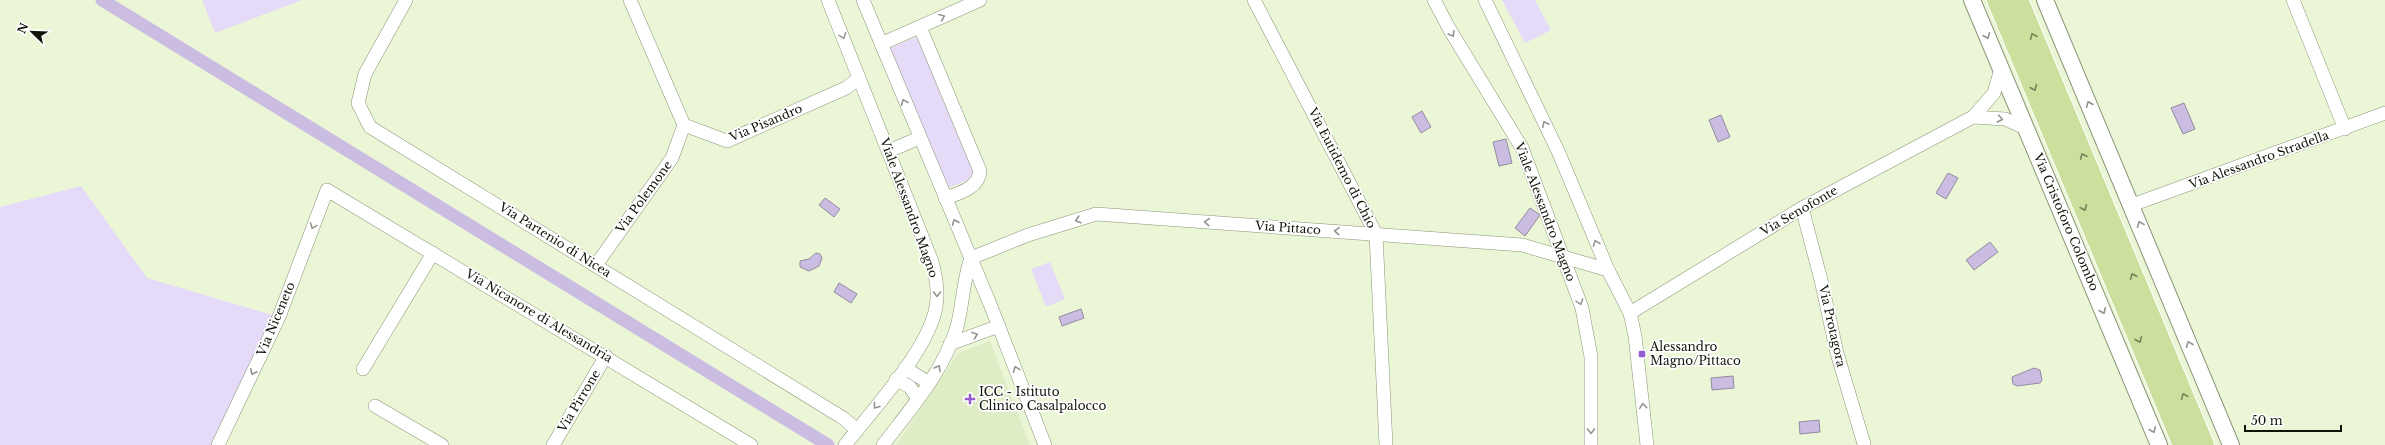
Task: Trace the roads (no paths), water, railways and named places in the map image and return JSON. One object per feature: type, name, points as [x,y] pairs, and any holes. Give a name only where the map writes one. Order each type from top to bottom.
[{"type":"main road","name":"Via Cristoforo Colombo","points":[[1997,0],[2183,445]]},
{"type":"main road","points":[[2018,0],[2204,445]]},
{"type":"street","name":"Via Partenio di Nicea","points":[[406,0],[364,74],[358,103],[370,126],[842,418],[851,438]]},
{"type":"street","points":[[630,0],[684,125]]},
{"type":"street","name":"Viale Alessandro Magno","points":[[828,0],[933,265],[937,289],[936,310],[931,325],[921,345],[851,438]]},
{"type":"street","points":[[863,0],[919,138],[999,326],[1045,445]]},
{"type":"street","points":[[881,44],[980,0]]},
{"type":"street","name":"Via Eutidemo di Chio","points":[[1254,0],[1376,234],[1386,445]]},
{"type":"street","name":"Viale Alessandro Magno","points":[[1434,0],[1450,30],[1522,148],[1582,308],[1588,337],[1591,365],[1591,445]]},
{"type":"street","points":[[1485,0],[1558,151],[1608,270],[1630,313],[1635,336],[1647,445]]},
{"type":"street","name":"Via Cristoforo Colombo","points":[[1972,0],[2159,445]]},
{"type":"street","points":[[2045,0],[2132,205],[2231,445]]},
{"type":"street","points":[[2292,0],[2345,129]]},
{"type":"street","points":[[920,27],[980,172],[979,178],[972,186],[945,198]]},
{"type":"street","points":[[1973,117],[1994,93],[2001,69]]},
{"type":"street","name":"Via Pisandro","points":[[684,125],[727,141],[846,88],[859,78]]},
{"type":"street","name":"Via Alessandro Stradella","points":[[2132,205],[2345,129],[2385,113]]},
{"type":"street","points":[[1973,117],[2005,119],[2026,128]]},
{"type":"street","name":"Via Senofonte","points":[[1630,313],[1802,208],[1973,117]]},
{"type":"street","name":"Via Polemone","points":[[596,265],[672,158],[684,125]]},
{"type":"street","points":[[889,151],[919,138]]},
{"type":"street","name":"Via Nicanore di Alessandria","points":[[327,190],[606,356],[751,445]]},
{"type":"street","name":"Via Niceneto","points":[[218,445],[279,317],[327,190]]},
{"type":"street","name":"Via Protagora","points":[[1802,208],[1821,280],[1837,353],[1864,444]]},
{"type":"street","name":"Via Pittaco","points":[[971,258],[1028,235],[1096,214],[1522,245],[1608,270]]},
{"type":"street","points":[[363,369],[433,253]]},
{"type":"street","points":[[883,445],[929,383],[950,344],[957,326],[966,274],[971,258]]},
{"type":"street","points":[[950,344],[999,326]]},
{"type":"street","name":"Via Pirrone","points":[[553,445],[606,356]]},
{"type":"street","points":[[904,368],[929,383]]},
{"type":"street","points":[[896,379],[910,387],[918,399]]},
{"type":"street","points":[[376,406],[442,445]]},
{"type":"waterway","points":[[102,0],[828,445]]},
{"type":"place","name":"Alessandro Magno/Pittaco","points":[[1642,354]]},
{"type":"place","name":"ICC - Istituto Clinico Casalpalocco","points":[[970,399]]}]
